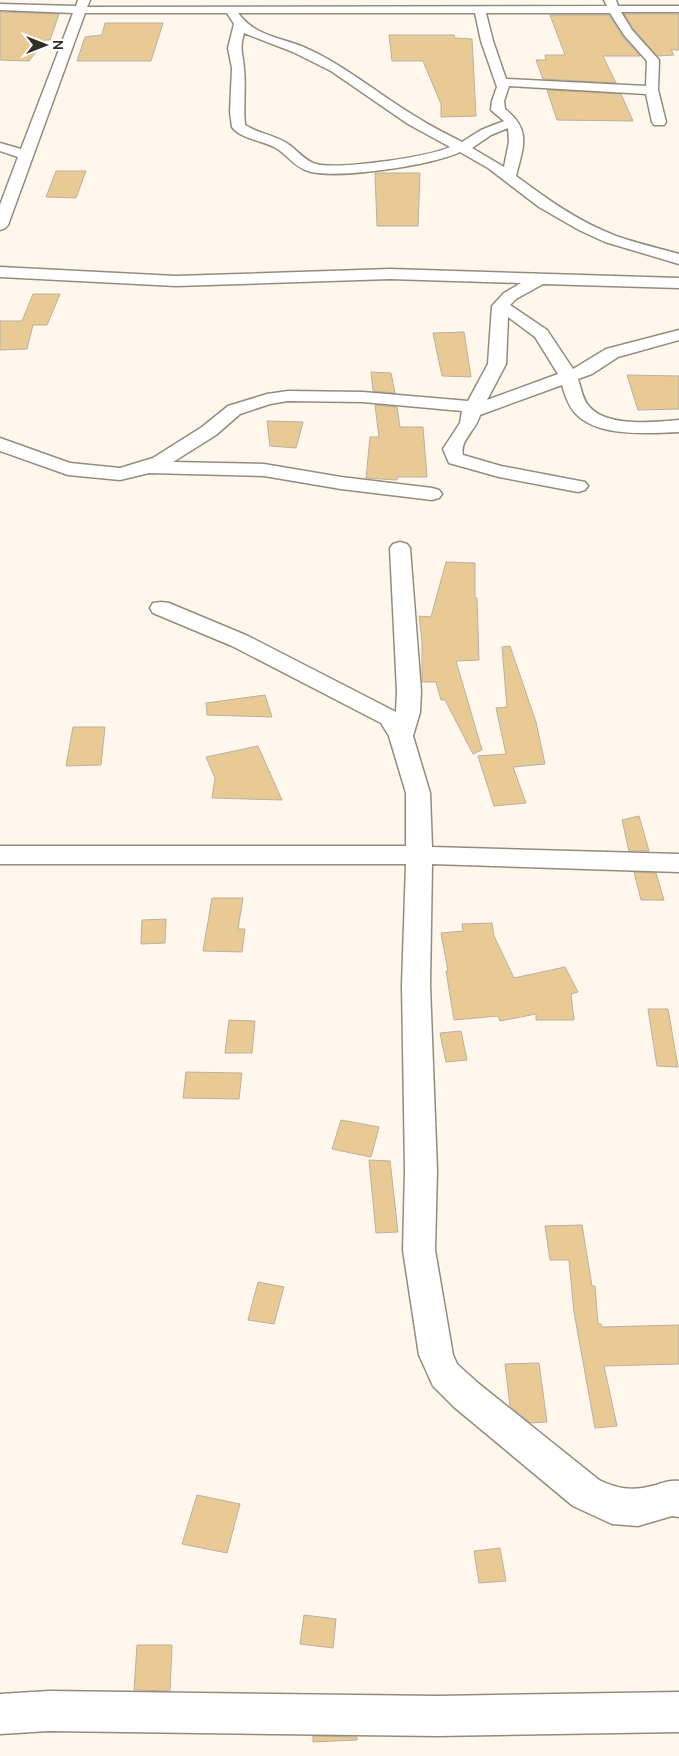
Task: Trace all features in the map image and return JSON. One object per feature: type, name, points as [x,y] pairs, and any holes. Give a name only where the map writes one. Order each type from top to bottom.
[{"type":"street","points":[[210,0],[227,10],[251,33],[297,49],[335,68],[413,121],[509,176],[544,204],[584,227],[610,239],[679,259]]},
{"type":"street","points":[[0,7],[81,5],[227,10],[480,9],[493,4],[612,4],[679,9]]},
{"type":"street","points":[[612,4],[633,39],[653,60],[652,90],[659,122]]},
{"type":"street","points":[[0,225],[81,5]]},
{"type":"street","points":[[480,9],[487,41],[503,87],[498,100],[498,110],[515,127],[515,150],[509,176]]},
{"type":"street","points":[[240,24],[234,48],[239,82],[237,112],[239,127],[283,146],[304,163],[317,169],[338,170],[433,158],[461,147],[490,129],[513,123]]},
{"type":"street","points":[[501,82],[652,90]]},
{"type":"street","points":[[0,147],[26,155]]},
{"type":"street","points":[[0,272],[176,281],[381,274],[679,283]]},
{"type":"street","points":[[538,280],[510,296],[500,306],[497,364],[472,410],[469,425],[452,447],[452,452],[456,459],[499,471],[578,486]]},
{"type":"street","points":[[500,306],[542,334],[569,378],[580,407],[584,412],[604,423],[622,426],[679,426]]},
{"type":"street","points":[[0,444],[20,453],[68,469],[120,474],[146,467],[182,450],[210,431],[234,410],[274,398],[363,396],[472,410],[569,378],[586,370],[612,353],[648,342],[679,336]]},
{"type":"street","points":[[146,467],[264,470],[341,483],[432,494]]},
{"type":"street","points":[[400,548],[409,691],[408,712],[401,736]]},
{"type":"street","points":[[160,608],[240,641],[375,709],[390,718],[401,736],[418,792],[419,855],[416,985],[421,1171],[420,1250],[436,1355],[445,1375],[466,1395],[586,1494],[612,1506],[638,1508],[672,1498],[679,1499]]},
{"type":"street","points":[[0,855],[419,855],[679,863]]},
{"type":"street","points":[[0,1714],[49,1711],[438,1716],[679,1712]]},
{"type":"building","points":[[0,12],[59,14],[50,40],[45,40],[29,61],[0,60]]},
{"type":"building","points":[[624,14],[679,14],[679,50],[671,50],[674,55],[657,56]]},
{"type":"building","points":[[550,15],[609,15],[622,36],[640,56],[603,56],[616,83],[543,79],[536,60],[546,60],[545,55],[565,55]]},
{"type":"building","points":[[105,23],[163,23],[151,61],[77,61],[85,37],[102,35]]},
{"type":"building","points":[[389,35],[454,35],[455,38],[472,39],[476,116],[441,117],[441,104],[423,61],[392,61]]},
{"type":"building","points":[[547,90],[621,94],[633,121],[557,120]]},
{"type":"building","points":[[56,171],[86,171],[76,198],[46,197]]},
{"type":"building","points":[[375,173],[420,173],[418,226],[377,226]]},
{"type":"building","points":[[33,294],[60,294],[47,325],[33,325],[27,349],[0,350],[0,321],[22,321]]},
{"type":"building","points":[[464,332],[471,377],[442,376],[433,333]]},
{"type":"building","points":[[371,372],[391,373],[395,393],[373,391]]},
{"type":"building","points":[[627,375],[679,376],[679,409],[638,410]]},
{"type":"building","points":[[375,405],[397,407],[400,427],[423,427],[427,477],[397,477],[397,480],[366,478],[370,437],[379,437]]},
{"type":"building","points":[[267,421],[303,422],[296,448],[270,446]]},
{"type":"building","points":[[446,562],[475,563],[479,660],[456,661],[482,750],[473,754],[445,700],[441,700],[436,682],[422,682],[422,641],[419,616],[431,617]]},
{"type":"building","points":[[510,646],[536,722],[545,764],[513,767],[526,803],[494,806],[478,756],[506,754],[496,708],[507,707],[502,647]]},
{"type":"building","points":[[265,695],[272,717],[207,715],[206,703]]},
{"type":"building","points":[[73,727],[105,727],[101,765],[66,766]]},
{"type":"building","points":[[258,746],[282,800],[212,798],[215,778],[206,757]]},
{"type":"building","points":[[639,816],[649,851],[629,851],[622,820]]},
{"type":"building","points":[[634,872],[656,873],[664,900],[641,900]]},
{"type":"building","points":[[212,898],[243,898],[238,929],[245,929],[242,952],[203,951]]},
{"type":"building","points":[[166,919],[165,943],[141,944],[142,920]]},
{"type":"building","points":[[492,923],[494,936],[514,978],[565,967],[578,992],[571,994],[574,1020],[536,1020],[536,1014],[500,1021],[498,1016],[454,1020],[441,933],[463,931],[462,924]]},
{"type":"building","points":[[648,1009],[668,1009],[678,1067],[657,1066]]},
{"type":"building","points":[[229,1020],[255,1021],[252,1053],[225,1053]]},
{"type":"building","points":[[461,1031],[467,1060],[446,1062],[440,1033]]},
{"type":"building","points":[[186,1072],[242,1073],[239,1099],[183,1098]]},
{"type":"building","points":[[341,1120],[379,1127],[371,1157],[332,1149]]},
{"type":"building","points":[[369,1160],[390,1161],[398,1232],[376,1233]]},
{"type":"building","points":[[582,1225],[592,1286],[595,1286],[598,1324],[601,1324],[602,1327],[679,1325],[679,1364],[604,1366],[617,1426],[595,1428],[574,1312],[569,1260],[550,1260],[545,1226]]},
{"type":"building","points":[[258,1282],[284,1287],[274,1324],[248,1320]]},
{"type":"building","points":[[539,1363],[547,1422],[530,1423],[510,1406],[505,1364]]},
{"type":"building","points":[[197,1495],[240,1504],[227,1553],[182,1544]]},
{"type":"building","points":[[500,1548],[506,1581],[479,1583],[474,1551]]},
{"type":"building","points":[[304,1615],[336,1619],[333,1648],[300,1644]]},
{"type":"building","points":[[137,1645],[172,1645],[170,1691],[134,1690]]},
{"type":"building","points":[[313,1736],[357,1737],[357,1740],[313,1742]]}]
